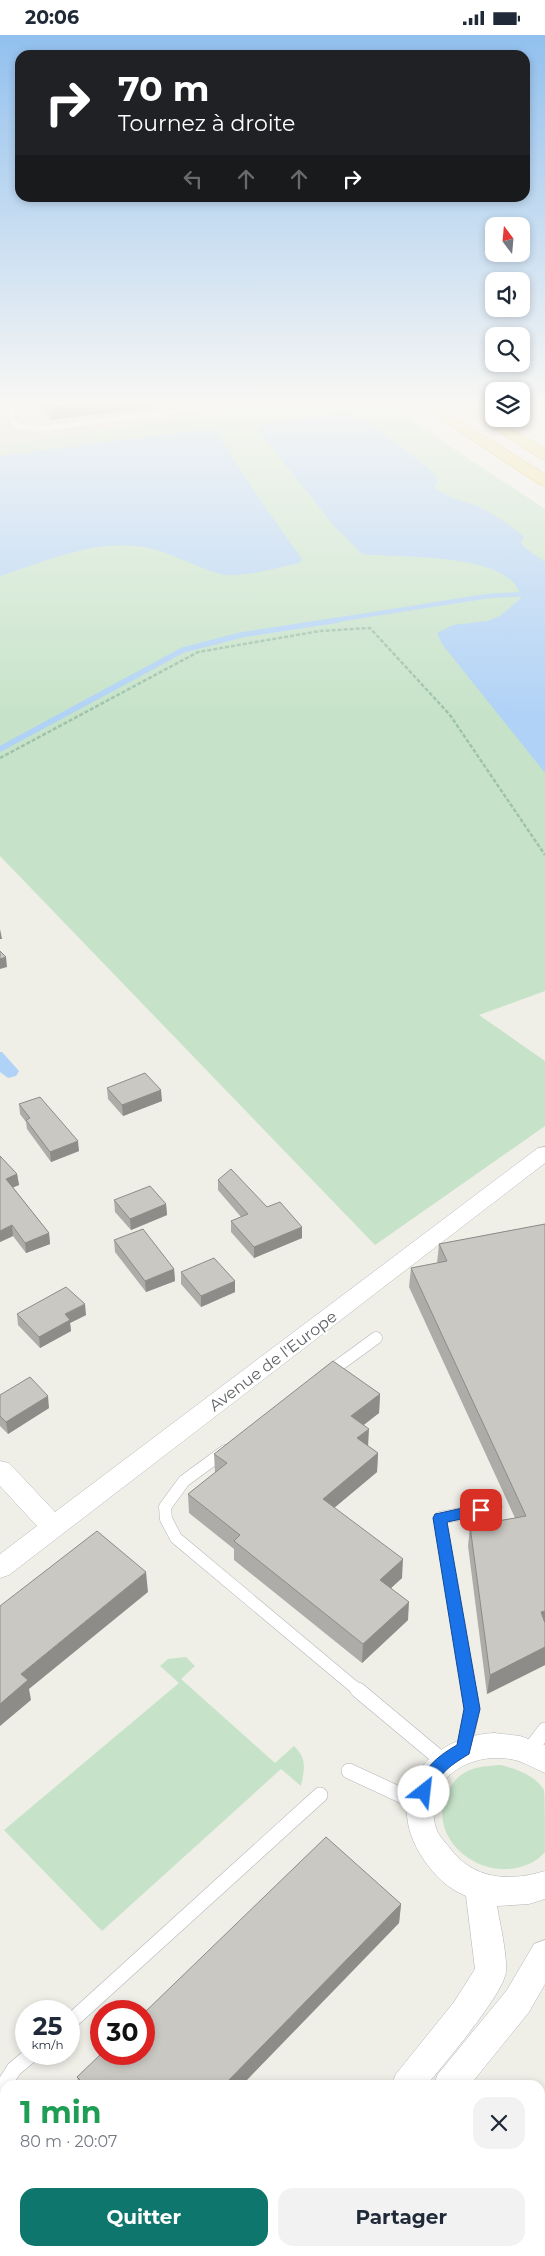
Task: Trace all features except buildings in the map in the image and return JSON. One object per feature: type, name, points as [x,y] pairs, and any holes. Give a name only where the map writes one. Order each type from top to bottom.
[{"type":"street","name":"Avenue de l'Europe","points":[[0,1568],[545,1153]]},
{"type":"street","points":[[0,1470],[54,1527]]},
{"type":"street","points":[[537,1756],[512,1746],[490,1744],[453,1755],[427,1781],[420,1804],[422,1830],[442,1865],[465,1883],[493,1892],[517,1893],[545,1885]]},
{"type":"street","points":[[411,2080],[466,2013],[491,1972],[480,1887]]},
{"type":"street","points":[[453,2080],[518,2001],[545,1955]]},
{"type":"lane","points":[[320,1380],[376,1338]]},
{"type":"lane","points":[[232,1445],[184,1481],[165,1507],[166,1519],[176,1538],[453,1755],[472,1709],[440,1518],[496,1507]]},
{"type":"lane","points":[[537,1756],[545,1730]]},
{"type":"lane","points":[[350,1771],[420,1804]]},
{"type":"lane","points":[[80,2013],[320,1795]]},
{"type":"lane","points":[[7,2080],[19,2065]]},
{"type":"path","points":[[0,758],[198,652],[320,631],[370,628],[450,715],[545,855]]},
{"type":"green space","points":[[0,508],[545,509],[545,991],[479,1015],[545,1061],[545,1126],[375,1245],[0,856]]},
{"type":"green space","points":[[186,1657],[195,1666],[181,1679],[275,1763],[294,1746],[301,1755],[304,1765],[301,1786],[281,1769],[102,1931],[4,1830],[179,1683],[160,1666],[168,1659]]},
{"type":"green space","points":[[501,1765],[519,1771],[536,1780],[544,1790],[545,1852],[528,1864],[508,1869],[493,1868],[479,1864],[467,1857],[456,1847],[448,1835],[443,1822],[443,1808],[447,1793],[457,1779],[473,1769]]},
{"type":"water","points":[[0,508],[266,508],[302,559],[300,563],[258,572],[226,575],[207,570],[158,550],[120,545],[67,554],[0,576]]},
{"type":"water","points":[[319,508],[481,508],[515,529],[524,537],[521,542],[524,547],[545,562],[545,773],[442,644],[437,633],[453,625],[488,621],[500,616],[521,598],[513,583],[498,572],[476,564],[426,557],[362,554],[334,526]]},
{"type":"water","points":[[0,1052],[19,1071],[16,1076],[8,1078],[0,1072]]},
{"type":"waterway","points":[[330,621],[488,596],[545,593]]},
{"type":"waterway","points":[[0,749],[183,650],[241,635],[338,620]]},
{"type":"route","points":[[424,1792],[427,1781],[443,1761],[464,1749],[472,1709],[440,1518],[481,1510]]}]
